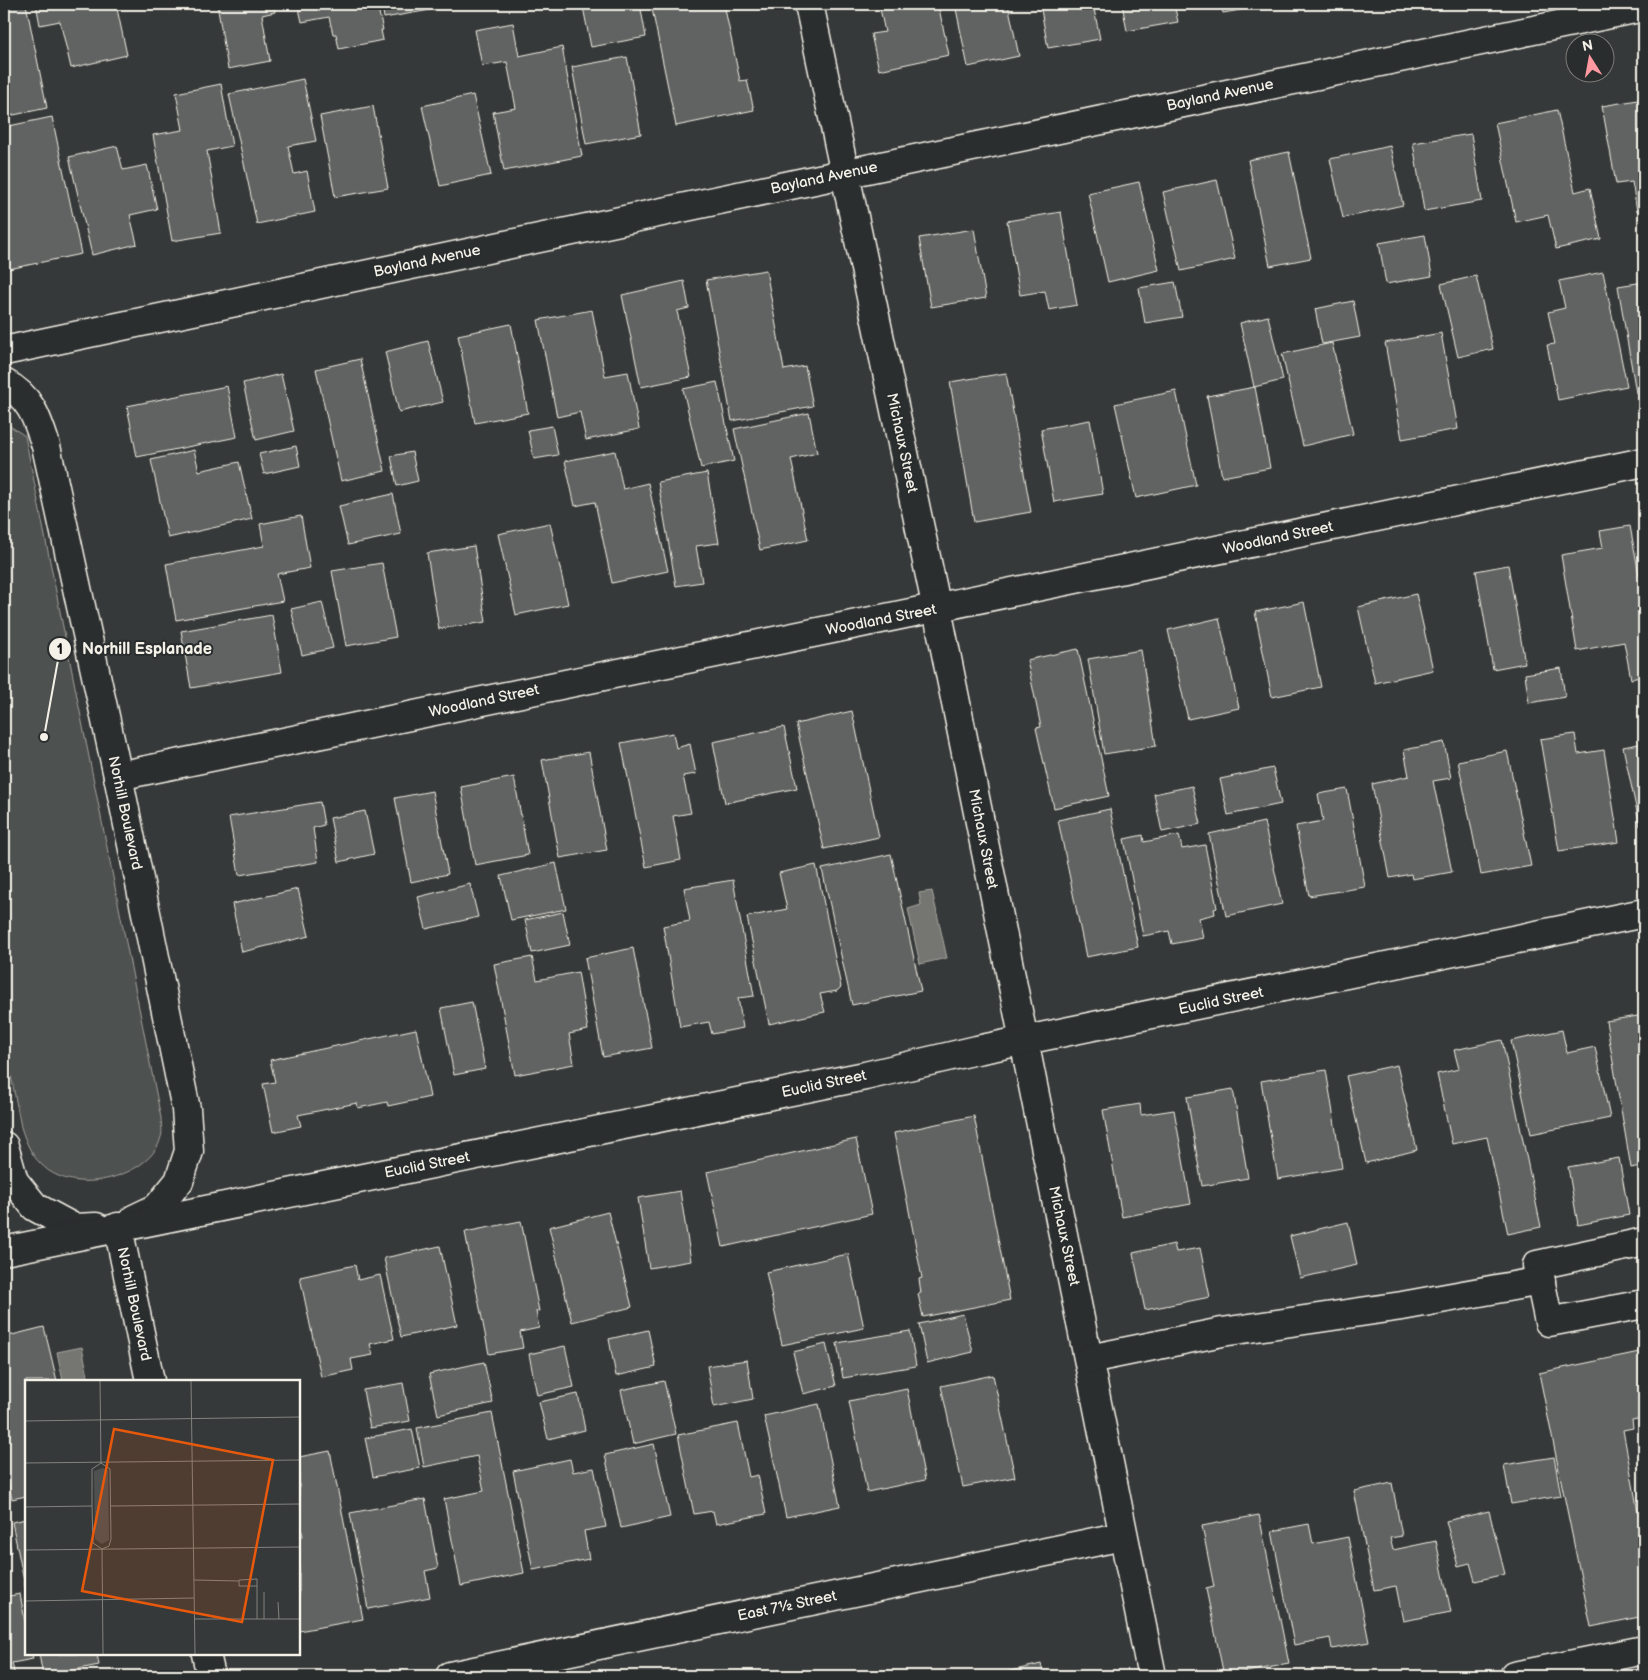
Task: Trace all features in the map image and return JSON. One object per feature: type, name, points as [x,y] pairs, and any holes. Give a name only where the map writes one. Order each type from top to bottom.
[{"type":"street","name":"Michaux Street","points":[[809,4],[937,609],[1152,1676]]},
{"type":"street","name":"Bayland Avenue","points":[[4,351],[844,173],[1644,7]]},
{"type":"street","name":"Norhill Boulevard","points":[[4,383],[16,389],[36,414],[46,446],[118,776],[186,1109],[189,1151],[179,1182],[157,1208],[118,1227],[74,1228],[35,1208],[14,1181],[4,1146]]},
{"type":"street","name":"Woodland Street","points":[[118,776],[1644,462]]},
{"type":"street","name":"Euclid Street","points":[[4,1251],[855,1078],[977,1050],[1644,914]]},
{"type":"street","name":"Norhill Boulevard","points":[[118,1227],[150,1380]]},
{"type":"street","points":[[1644,1242],[1537,1265],[1548,1322],[1644,1304]]},
{"type":"street","points":[[1089,1359],[1222,1332],[1402,1306],[1540,1281]]},
{"type":"street","name":"East 7½ Street","points":[[450,1676],[1123,1536]]},
{"type":"street","points":[[1514,1676],[1644,1650]]},
{"type":"street","points":[[206,1655],[211,1676]]},
{"type":"shaded area","points":[[4,422],[25,436],[161,1118],[161,1137],[157,1148],[149,1157],[128,1172],[103,1180],[79,1181],[63,1178],[49,1171],[31,1152],[21,1127],[4,1039]]},
{"type":"shaded area","points":[[932,891],[947,958],[920,964],[908,909],[921,905],[919,893]]},
{"type":"shaded area","points":[[82,1347],[89,1380],[63,1380],[57,1352]]},
{"type":"building","points":[[4,4],[26,4],[47,108],[4,117]]},
{"type":"building","points":[[36,4],[116,4],[127,55],[71,68],[60,21],[40,25]]},
{"type":"building","points":[[217,4],[274,4],[275,12],[262,15],[270,61],[228,69]]},
{"type":"building","points":[[298,4],[377,4],[383,30],[381,30],[383,40],[339,49],[336,34],[333,34],[329,17],[302,22]]},
{"type":"building","points":[[382,4],[436,4],[436,9],[384,18]]},
{"type":"building","points":[[602,4],[640,4],[646,37],[591,47],[583,7]]},
{"type":"building","points":[[651,4],[724,4],[740,81],[747,80],[754,110],[676,126]]},
{"type":"building","points":[[879,4],[938,4],[949,55],[879,70],[871,34],[885,32]]},
{"type":"building","points":[[955,4],[1008,4],[1019,56],[968,67]]},
{"type":"building","points":[[1040,4],[1093,4],[1100,39],[1048,48]]},
{"type":"building","points":[[1122,4],[1174,4],[1178,22],[1127,31]]},
{"type":"building","points":[[1221,4],[1275,4],[1223,13]]},
{"type":"building","points":[[513,23],[519,56],[562,47],[582,156],[504,171],[493,112],[516,108],[507,62],[482,66],[475,30]]},
{"type":"building","points":[[627,57],[641,134],[586,144],[572,67]]},
{"type":"building","points":[[303,79],[316,141],[288,146],[294,174],[307,171],[315,212],[257,224],[229,94]]},
{"type":"building","points":[[221,84],[232,146],[207,151],[221,233],[172,241],[153,135],[183,130],[176,93]]},
{"type":"building","points":[[473,95],[491,175],[440,186],[422,106]]},
{"type":"building","points":[[1644,99],[1644,210],[1637,211],[1632,182],[1616,184],[1602,106]]},
{"type":"building","points":[[373,106],[388,188],[335,197],[320,116]]},
{"type":"building","points":[[1557,110],[1575,192],[1590,188],[1601,239],[1556,249],[1548,215],[1516,222],[1495,123]]},
{"type":"building","points":[[52,117],[81,254],[9,269],[4,246],[4,127]]},
{"type":"building","points":[[1471,134],[1482,201],[1424,211],[1413,143]]},
{"type":"building","points":[[117,146],[123,170],[147,165],[157,209],[130,215],[137,244],[92,255],[69,157]]},
{"type":"building","points":[[1390,146],[1403,205],[1343,218],[1330,159]]},
{"type":"building","points":[[1289,152],[1311,258],[1270,266],[1248,160]]},
{"type":"building","points":[[1217,180],[1235,259],[1181,271],[1163,192]]},
{"type":"building","points":[[1139,182],[1159,270],[1108,282],[1088,193]]},
{"type":"building","points":[[1061,212],[1077,305],[1049,310],[1045,291],[1020,295],[1007,221]]},
{"type":"building","points":[[974,229],[986,298],[931,307],[919,238]]},
{"type":"building","points":[[1425,235],[1432,276],[1386,284],[1379,243]]},
{"type":"building","points":[[766,270],[784,370],[805,366],[813,406],[732,421],[706,280]]},
{"type":"building","points":[[1603,272],[1627,386],[1558,400],[1547,345],[1555,344],[1548,312],[1565,308],[1559,281]]},
{"type":"building","points":[[1476,276],[1493,349],[1458,357],[1441,284]]},
{"type":"building","points":[[684,281],[689,308],[677,311],[691,377],[641,387],[622,295]]},
{"type":"building","points":[[1175,282],[1182,317],[1145,323],[1139,288]]},
{"type":"building","points":[[1644,282],[1644,391],[1636,393],[1618,286]]},
{"type":"building","points":[[1353,301],[1360,337],[1322,344],[1315,309]]},
{"type":"building","points":[[592,310],[605,376],[628,372],[639,429],[586,440],[580,412],[557,417],[538,320]]},
{"type":"building","points":[[1268,316],[1283,380],[1254,387],[1240,323]]},
{"type":"building","points":[[511,324],[528,413],[475,423],[458,335]]},
{"type":"building","points":[[1441,333],[1458,429],[1402,439],[1385,343]]},
{"type":"building","points":[[428,341],[443,402],[399,412],[385,352]]},
{"type":"building","points":[[1332,343],[1353,434],[1303,446],[1282,354]]},
{"type":"building","points":[[360,359],[385,471],[341,481],[316,369]]},
{"type":"building","points":[[1006,373],[1031,512],[974,522],[950,382]]},
{"type":"building","points":[[281,374],[294,431],[256,440],[243,383]]},
{"type":"building","points":[[717,382],[734,461],[701,468],[683,389]]},
{"type":"building","points":[[227,386],[237,437],[137,457],[127,406]]},
{"type":"building","points":[[1255,387],[1270,468],[1222,477],[1207,396]]},
{"type":"building","points":[[1176,391],[1196,485],[1136,498],[1115,404]]},
{"type":"building","points":[[809,413],[817,453],[791,459],[808,540],[760,550],[734,429]]},
{"type":"building","points":[[1090,420],[1103,494],[1054,502],[1041,429]]},
{"type":"building","points":[[552,426],[558,455],[534,459],[528,430]]},
{"type":"building","points":[[296,446],[300,466],[264,474],[259,454]]},
{"type":"building","points":[[194,450],[199,471],[239,462],[252,519],[168,538],[151,460]]},
{"type":"building","points":[[615,451],[623,489],[648,483],[668,571],[612,583],[595,502],[575,506],[565,461]]},
{"type":"building","points":[[412,452],[418,481],[397,486],[391,456]]},
{"type":"building","points":[[707,473],[719,543],[696,546],[702,582],[676,586],[658,482]]},
{"type":"building","points":[[393,494],[401,534],[348,545],[339,506]]},
{"type":"building","points":[[301,516],[310,568],[277,574],[283,601],[176,620],[166,564],[264,546],[260,524]]},
{"type":"building","points":[[550,523],[568,604],[516,615],[498,534]]},
{"type":"building","points":[[1630,526],[1639,575],[1644,574],[1644,676],[1631,679],[1624,642],[1577,651],[1561,555],[1603,548],[1600,531]]},
{"type":"building","points":[[474,546],[486,622],[439,629],[427,553]]},
{"type":"building","points":[[382,563],[396,637],[346,646],[332,571]]},
{"type":"building","points":[[1508,565],[1525,663],[1493,669],[1476,571]]},
{"type":"building","points":[[1416,594],[1433,670],[1375,683],[1358,607]]},
{"type":"building","points":[[322,602],[333,648],[302,655],[291,609]]},
{"type":"building","points":[[1304,602],[1321,687],[1272,697],[1255,612]]},
{"type":"building","points":[[272,615],[282,672],[191,688],[181,631]]},
{"type":"building","points":[[1219,618],[1239,708],[1188,719],[1168,630]]},
{"type":"building","points":[[1078,649],[1109,796],[1054,808],[1036,728],[1041,727],[1027,660]]},
{"type":"building","points":[[1141,650],[1156,746],[1104,754],[1088,659]]},
{"type":"building","points":[[1561,668],[1565,697],[1529,703],[1525,674]]},
{"type":"building","points":[[852,711],[879,837],[824,849],[796,724]]},
{"type":"building","points":[[784,727],[797,788],[725,803],[713,742]]},
{"type":"building","points":[[673,733],[676,748],[690,744],[696,774],[683,776],[691,813],[673,816],[681,860],[646,867],[621,743]]},
{"type":"building","points":[[1575,734],[1578,754],[1604,750],[1619,842],[1559,851],[1540,739]]},
{"type":"building","points":[[1444,742],[1451,778],[1433,781],[1452,872],[1412,879],[1411,874],[1390,878],[1372,784],[1409,776],[1404,750]]},
{"type":"building","points":[[1644,743],[1644,825],[1640,826],[1623,747]]},
{"type":"building","points":[[1507,751],[1531,866],[1481,875],[1458,761]]},
{"type":"building","points":[[589,752],[607,850],[560,858],[542,760]]},
{"type":"building","points":[[1273,768],[1281,804],[1228,815],[1220,779]]},
{"type":"building","points":[[514,777],[528,855],[475,865],[461,787]]},
{"type":"building","points":[[1192,786],[1201,824],[1162,832],[1154,794]]},
{"type":"building","points":[[1347,789],[1365,887],[1309,896],[1296,826],[1323,821],[1318,794]]},
{"type":"building","points":[[432,791],[448,874],[411,882],[395,798]]},
{"type":"building","points":[[320,802],[324,825],[313,828],[318,862],[239,875],[229,817]]},
{"type":"building","points":[[1110,809],[1138,947],[1086,957],[1058,820]]},
{"type":"building","points":[[365,811],[374,854],[339,862],[330,818]]},
{"type":"building","points":[[1264,822],[1282,904],[1226,916],[1209,834]]},
{"type":"building","points":[[1143,835],[1144,842],[1179,835],[1182,849],[1205,845],[1217,908],[1214,909],[1215,914],[1199,918],[1203,938],[1172,944],[1169,931],[1143,936],[1124,839]]},
{"type":"building","points":[[891,854],[921,991],[852,1005],[822,869]]},
{"type":"building","points":[[556,863],[566,909],[511,920],[501,876]]},
{"type":"building","points":[[816,865],[841,987],[837,991],[820,994],[825,1012],[769,1024],[747,917],[787,909],[779,873]]},
{"type":"building","points":[[733,880],[754,996],[738,998],[743,1028],[712,1034],[709,1022],[680,1027],[663,926],[690,921],[684,888]]},
{"type":"building","points":[[470,884],[478,917],[426,929],[418,897]]},
{"type":"building","points":[[298,889],[309,936],[242,952],[232,904]]},
{"type":"building","points":[[563,912],[570,945],[532,953],[525,920]]},
{"type":"building","points":[[633,948],[652,1048],[603,1057],[585,958]]},
{"type":"building","points":[[532,957],[537,980],[578,972],[588,1030],[569,1034],[574,1064],[515,1075],[494,964]]},
{"type":"building","points":[[472,1002],[485,1069],[454,1075],[441,1008]]},
{"type":"building","points":[[1644,1015],[1644,1165],[1631,1168],[1606,1021]]},
{"type":"building","points":[[416,1029],[430,1097],[388,1106],[387,1102],[358,1108],[357,1103],[298,1115],[301,1126],[273,1132],[263,1084],[275,1082],[270,1060]]},
{"type":"building","points":[[1562,1030],[1567,1053],[1595,1047],[1610,1118],[1531,1134],[1511,1041]]},
{"type":"building","points":[[1502,1040],[1541,1227],[1508,1234],[1487,1137],[1452,1144],[1437,1074],[1459,1069],[1454,1050]]},
{"type":"building","points":[[1397,1065],[1417,1150],[1366,1163],[1346,1076]]},
{"type":"building","points":[[1326,1070],[1342,1168],[1278,1179],[1261,1081]]},
{"type":"building","points":[[1233,1089],[1248,1178],[1202,1186],[1187,1097]]},
{"type":"building","points":[[1140,1104],[1141,1115],[1174,1110],[1191,1204],[1122,1217],[1103,1110]]},
{"type":"building","points":[[974,1116],[1010,1300],[923,1317],[918,1294],[921,1293],[919,1279],[922,1278],[894,1133]]},
{"type":"building","points":[[856,1139],[872,1214],[723,1247],[707,1172]]},
{"type":"building","points":[[1619,1158],[1629,1215],[1578,1225],[1568,1167]]},
{"type":"building","points":[[680,1191],[691,1261],[649,1268],[638,1198]]},
{"type":"building","points":[[608,1212],[632,1307],[572,1322],[549,1227]]},
{"type":"building","points":[[521,1221],[539,1311],[536,1311],[539,1328],[520,1332],[523,1348],[489,1354],[465,1232]]},
{"type":"building","points":[[1348,1222],[1357,1265],[1300,1278],[1290,1236]]},
{"type":"building","points":[[1174,1244],[1176,1252],[1200,1248],[1210,1297],[1145,1310],[1133,1253]]},
{"type":"building","points":[[440,1246],[457,1325],[401,1337],[384,1258]]},
{"type":"building","points":[[848,1254],[864,1328],[782,1345],[766,1272]]},
{"type":"building","points":[[355,1265],[358,1280],[380,1275],[394,1339],[370,1344],[373,1355],[351,1359],[353,1370],[321,1377],[300,1277]]},
{"type":"building","points":[[963,1314],[973,1352],[927,1363],[919,1324]]},
{"type":"building","points":[[44,1327],[57,1380],[25,1380],[25,1496],[12,1499],[4,1462],[4,1337]]},
{"type":"building","points":[[648,1330],[656,1367],[616,1376],[609,1339]]},
{"type":"building","points":[[910,1331],[916,1366],[843,1378],[837,1343]]},
{"type":"building","points":[[826,1344],[836,1386],[803,1394],[793,1352]]},
{"type":"building","points":[[565,1346],[574,1387],[537,1395],[529,1354]]},
{"type":"building","points":[[1644,1351],[1644,1418],[1632,1420],[1633,1428],[1623,1430],[1642,1534],[1644,1533],[1644,1616],[1591,1627],[1539,1373]]},
{"type":"building","points":[[747,1360],[753,1399],[714,1407],[707,1366]]},
{"type":"building","points":[[484,1362],[493,1403],[438,1415],[429,1374]]},
{"type":"building","points":[[993,1375],[1015,1477],[963,1487],[941,1386]]},
{"type":"building","points":[[664,1381],[676,1434],[633,1444],[621,1390]]},
{"type":"building","points":[[403,1383],[410,1421],[370,1428],[363,1390]]},
{"type":"building","points":[[907,1389],[925,1480],[867,1492],[849,1401]]},
{"type":"building","points":[[578,1394],[585,1430],[548,1439],[539,1402]]},
{"type":"building","points":[[819,1404],[840,1506],[786,1517],[764,1416]]},
{"type":"building","points":[[492,1413],[524,1573],[461,1586],[444,1499],[484,1491],[477,1456],[424,1467],[417,1428]]},
{"type":"building","points":[[738,1423],[749,1477],[758,1475],[766,1514],[716,1524],[713,1511],[694,1514],[678,1435]]},
{"type":"building","points":[[412,1429],[420,1468],[373,1477],[365,1438]]},
{"type":"building","points":[[654,1444],[670,1517],[621,1528],[605,1455]]},
{"type":"building","points":[[330,1451],[363,1619],[300,1631],[300,1537],[303,1536],[300,1522],[300,1457]]},
{"type":"building","points":[[1554,1457],[1561,1496],[1511,1504],[1504,1465]]},
{"type":"building","points":[[570,1459],[573,1472],[594,1468],[606,1527],[584,1531],[589,1559],[533,1570],[513,1471]]},
{"type":"building","points":[[1392,1483],[1402,1536],[1390,1538],[1393,1550],[1436,1541],[1451,1612],[1403,1621],[1396,1586],[1374,1590],[1354,1491]]},
{"type":"building","points":[[425,1499],[438,1568],[425,1571],[430,1597],[368,1609],[350,1513]]},
{"type":"building","points":[[1489,1511],[1505,1574],[1475,1581],[1470,1563],[1458,1566],[1446,1521]]},
{"type":"building","points":[[4,1514],[11,1552],[4,1553]]},
{"type":"building","points":[[1259,1515],[1289,1664],[1224,1676],[1206,1589],[1214,1587],[1202,1526]]},
{"type":"building","points":[[25,1519],[25,1586],[12,1522]]},
{"type":"building","points":[[1309,1524],[1313,1544],[1348,1537],[1369,1642],[1332,1649],[1330,1638],[1294,1645],[1272,1531]]},
{"type":"building","points":[[20,1594],[25,1621],[25,1655],[32,1655],[33,1659],[12,1663],[15,1676],[4,1676],[4,1597]]},
{"type":"building","points":[[39,1655],[97,1655],[99,1665],[43,1676]]},
{"type":"building","points":[[1041,1664],[1044,1676],[998,1676],[998,1674]]},
{"type":"place","name":"Norhill Esplanade","points":[[44,737]]}]
